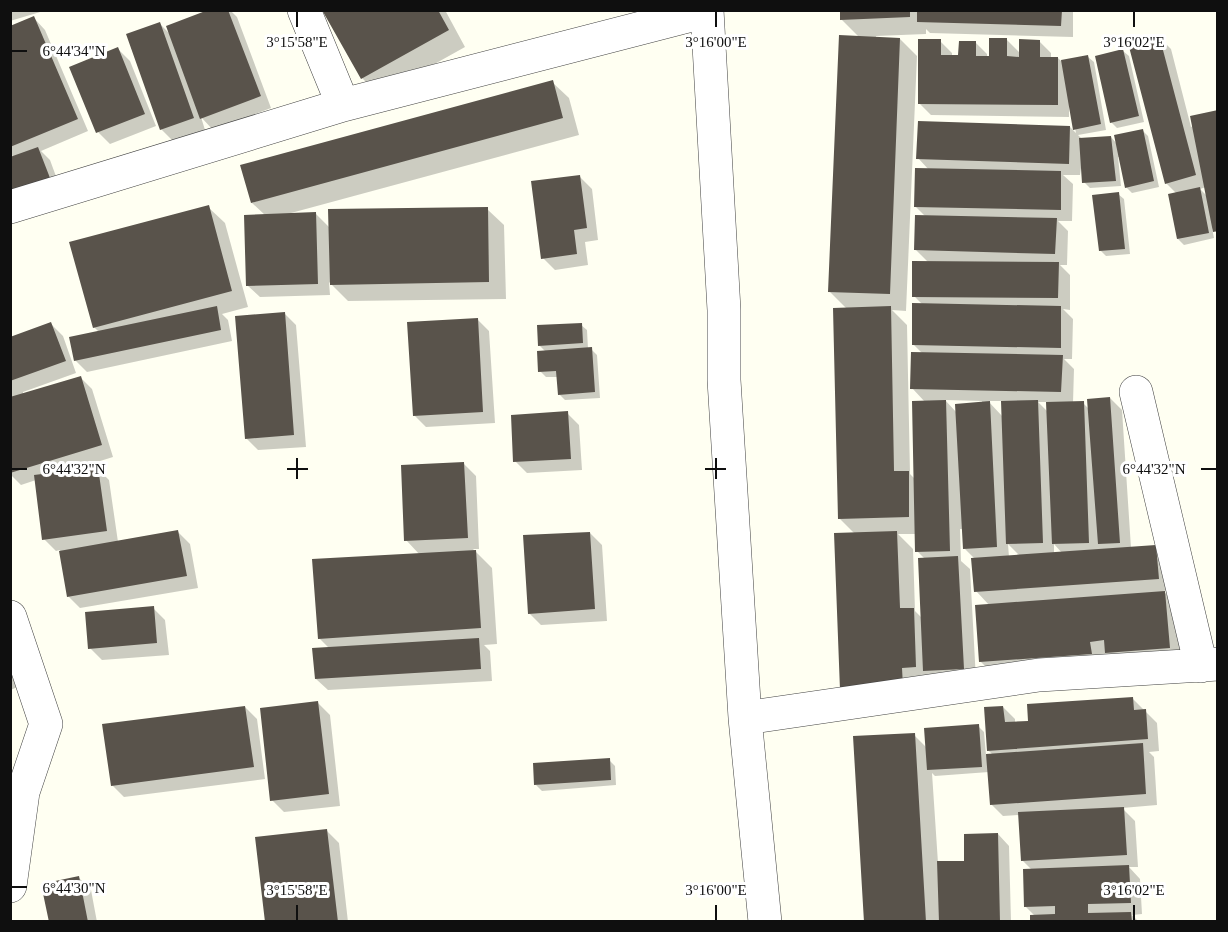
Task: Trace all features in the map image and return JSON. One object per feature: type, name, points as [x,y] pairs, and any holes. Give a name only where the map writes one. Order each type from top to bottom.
[{"type":"street","points":[[303,10],[343,105]]},
{"type":"street","points":[[10,207],[343,105],[707,11],[724,310],[724,380],[745,718],[765,921]]},
{"type":"street","points":[[745,718],[1039,675],[1209,665],[1136,392]]},
{"type":"street","points":[[10,617],[46,724],[23,792],[10,886]]},
{"type":"building","points":[[208,10],[228,10],[261,96],[200,119],[166,26]]},
{"type":"building","points":[[322,10],[438,10],[449,30],[361,79]]},
{"type":"building","points":[[840,10],[910,10],[910,17],[840,20]]},
{"type":"building","points":[[917,10],[1062,10],[1061,26],[917,22]]},
{"type":"building","points":[[34,16],[78,119],[10,147],[10,26]]},
{"type":"building","points":[[160,22],[194,118],[160,130],[126,34]]},
{"type":"building","points":[[839,35],[900,38],[890,294],[828,292]]},
{"type":"building","points":[[1159,35],[1196,175],[1165,184],[1128,43]]},
{"type":"building","points":[[989,38],[1007,38],[1007,56],[1019,57],[1019,39],[1040,40],[1040,57],[1058,57],[1058,105],[918,104],[918,39],[941,39],[941,55],[958,55],[959,41],[976,41],[976,56],[989,56]]},
{"type":"building","points":[[118,47],[145,114],[96,133],[69,67]]},
{"type":"building","points":[[1123,49],[1139,116],[1110,123],[1095,56]]},
{"type":"building","points":[[1088,55],[1101,124],[1073,130],[1061,60]]},
{"type":"building","points":[[553,80],[563,118],[251,203],[240,165]]},
{"type":"building","points":[[1218,110],[1218,231],[1213,232],[1190,116]]},
{"type":"building","points":[[918,121],[1070,126],[1069,164],[916,159]]},
{"type":"building","points":[[1143,129],[1154,181],[1125,188],[1114,135]]},
{"type":"building","points":[[1111,136],[1116,181],[1082,183],[1079,138]]},
{"type":"building","points":[[38,147],[50,178],[10,192],[10,157]]},
{"type":"building","points":[[915,168],[1061,171],[1061,210],[914,207]]},
{"type":"building","points":[[580,175],[587,228],[574,230],[577,254],[541,259],[531,181]]},
{"type":"building","points":[[1200,187],[1209,233],[1177,239],[1168,194]]},
{"type":"building","points":[[1119,192],[1125,249],[1099,251],[1092,195]]},
{"type":"building","points":[[209,205],[232,291],[93,328],[69,242]]},
{"type":"building","points":[[488,207],[489,282],[330,285],[328,209]]},
{"type":"building","points":[[316,212],[318,284],[246,286],[244,215]]},
{"type":"building","points":[[915,215],[1057,218],[1055,254],[914,250]]},
{"type":"building","points":[[912,261],[1059,262],[1058,298],[912,297]]},
{"type":"building","points":[[912,303],[1061,306],[1061,348],[912,345]]},
{"type":"building","points":[[217,306],[221,330],[74,361],[69,337]]},
{"type":"building","points":[[891,306],[894,471],[909,471],[909,517],[838,519],[833,308]]},
{"type":"building","points":[[285,312],[294,435],[245,439],[235,316]]},
{"type":"building","points":[[478,318],[483,412],[413,416],[407,322]]},
{"type":"building","points":[[51,322],[66,361],[10,381],[10,337]]},
{"type":"building","points":[[582,323],[583,343],[538,346],[537,325]]},
{"type":"building","points":[[592,347],[595,392],[558,395],[556,371],[538,372],[537,351]]},
{"type":"building","points":[[911,352],[1063,355],[1061,392],[910,389]]},
{"type":"building","points":[[81,376],[102,445],[10,473],[10,397]]},
{"type":"building","points":[[1110,397],[1120,543],[1098,544],[1087,399]]},
{"type":"building","points":[[946,400],[950,551],[915,552],[912,401]]},
{"type":"building","points":[[1038,400],[1043,543],[1006,544],[1001,401]]},
{"type":"building","points":[[990,401],[997,547],[963,549],[955,404]]},
{"type":"building","points":[[1084,401],[1089,543],[1052,544],[1046,402]]},
{"type":"building","points":[[568,411],[571,459],[513,462],[511,415]]},
{"type":"building","points":[[464,462],[468,538],[404,541],[401,465]]},
{"type":"building","points":[[98,467],[107,531],[42,540],[34,475]]},
{"type":"building","points":[[178,530],[187,576],[67,597],[59,551]]},
{"type":"building","points":[[897,531],[900,608],[914,608],[916,667],[902,668],[903,687],[840,690],[834,533]]},
{"type":"building","points":[[590,532],[595,609],[528,614],[523,535]]},
{"type":"building","points":[[1156,545],[1159,579],[974,592],[971,558]]},
{"type":"building","points":[[476,550],[481,628],[318,639],[312,559]]},
{"type":"building","points":[[958,556],[964,669],[923,671],[918,558]]},
{"type":"building","points":[[1165,591],[1170,648],[1105,653],[1104,640],[1090,642],[1092,654],[979,662],[975,605]]},
{"type":"building","points":[[154,606],[157,643],[88,649],[85,612]]},
{"type":"building","points":[[479,638],[481,669],[315,679],[312,648]]},
{"type":"building","points":[[1133,697],[1134,710],[1146,709],[1148,739],[987,751],[984,707],[1003,706],[1005,722],[1028,721],[1027,704]]},
{"type":"building","points":[[318,701],[329,794],[270,801],[260,708]]},
{"type":"building","points":[[245,706],[254,767],[111,786],[102,724]]},
{"type":"building","points":[[979,724],[982,767],[927,770],[924,728]]},
{"type":"building","points":[[915,733],[926,922],[864,922],[853,736]]},
{"type":"building","points":[[1143,743],[1146,794],[990,805],[986,754]]},
{"type":"building","points":[[610,758],[611,780],[534,785],[533,763]]},
{"type":"building","points":[[1124,807],[1127,855],[1021,861],[1018,812]]},
{"type":"building","points":[[327,829],[338,922],[265,922],[255,837]]},
{"type":"building","points":[[998,833],[1000,922],[939,922],[937,861],[964,861],[964,834]]},
{"type":"building","points":[[1129,865],[1131,903],[1088,904],[1088,913],[1131,912],[1132,922],[1030,922],[1030,915],[1055,914],[1055,906],[1024,907],[1023,869]]},
{"type":"building","points":[[79,876],[88,922],[49,922],[41,884]]}]
